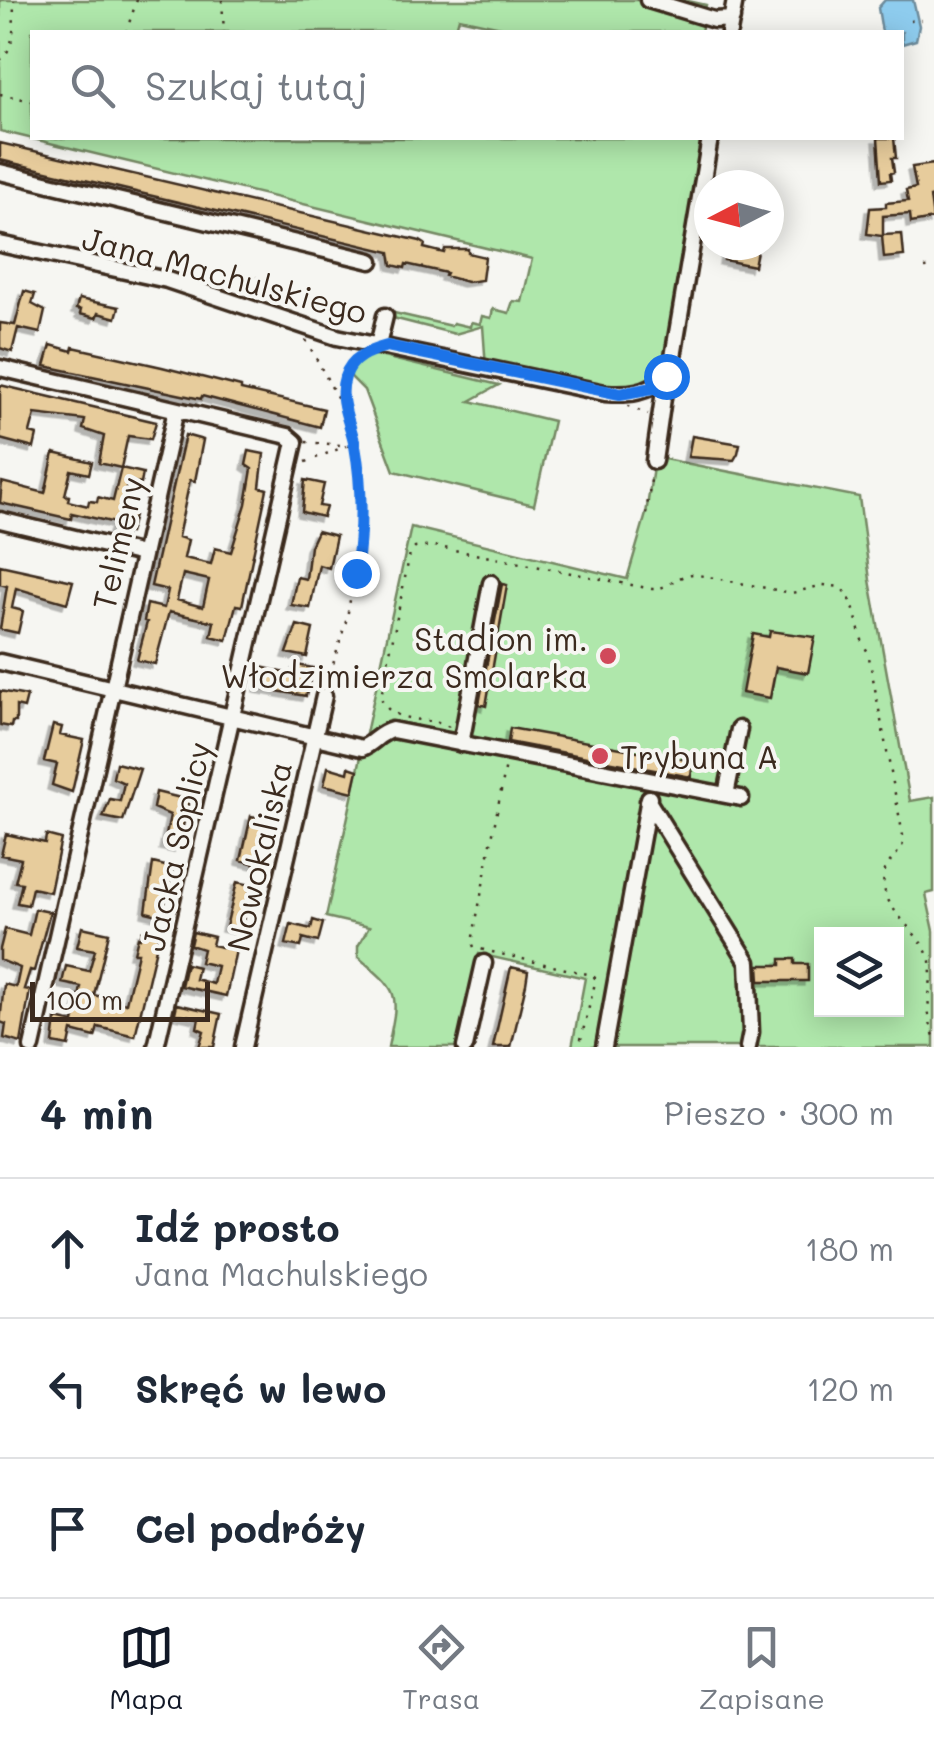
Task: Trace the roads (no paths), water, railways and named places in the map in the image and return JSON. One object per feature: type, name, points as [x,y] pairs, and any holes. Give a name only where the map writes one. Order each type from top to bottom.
[{"type":"street","points":[[648,0],[730,26],[735,0]]},
{"type":"street","points":[[654,461],[710,140]]},
{"type":"street","points":[[0,172],[371,262]]},
{"type":"street","name":"Jana Machulskiego","points":[[0,244],[138,274],[238,302],[299,326],[605,393],[637,393],[653,388],[666,376]]},
{"type":"street","points":[[383,346],[385,316]]},
{"type":"street","points":[[0,368],[176,410]]},
{"type":"street","name":"Jacka Soplicy","points":[[156,1047],[294,442],[288,436],[176,410]]},
{"type":"street","name":"Telimeny","points":[[32,1047],[176,410]]},
{"type":"street","points":[[0,520],[142,554]]},
{"type":"street","points":[[461,741],[491,584]]},
{"type":"street","points":[[0,662],[362,748],[382,732],[392,730],[734,797],[738,729]]},
{"type":"street","name":"Nowokaliska","points":[[243,1047],[324,696]]},
{"type":"street","points":[[604,1047],[652,782]]},
{"type":"street","points":[[648,802],[748,962],[748,1047]]},
{"type":"street","points":[[465,1047],[484,963]]},
{"type":"water","points":[[885,0],[913,0],[919,26],[916,40],[904,43],[904,30],[882,30],[878,8]]},
{"type":"place","name":"Stadion im. Włodzimierza Smolarka","points":[[608,656]]},
{"type":"place","name":"Trybuna A","points":[[600,756]]}]
